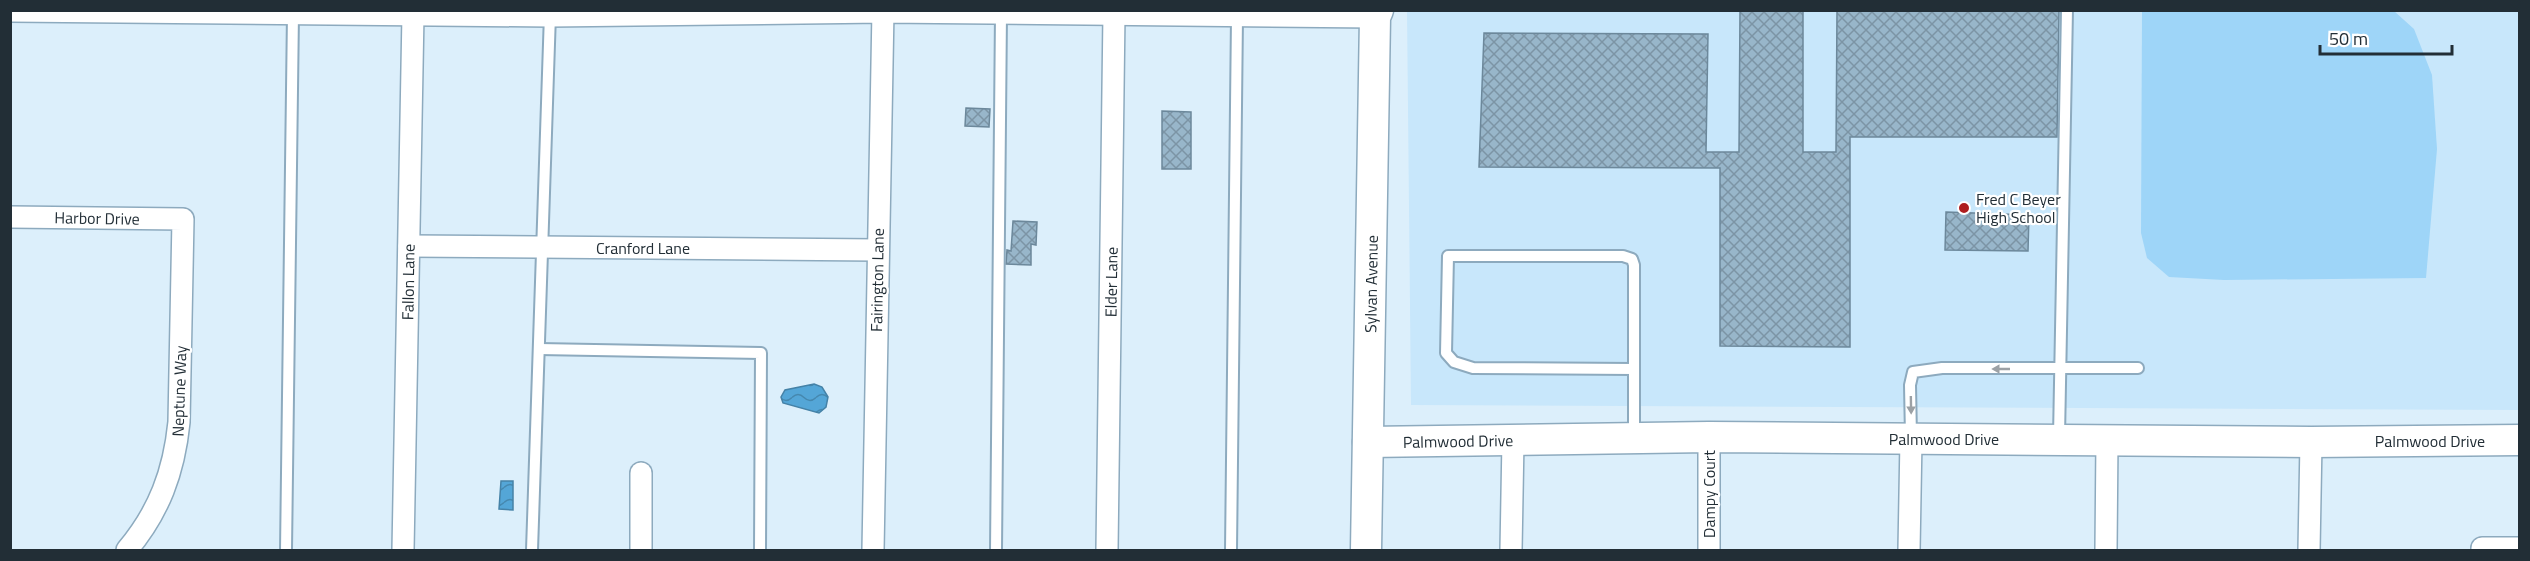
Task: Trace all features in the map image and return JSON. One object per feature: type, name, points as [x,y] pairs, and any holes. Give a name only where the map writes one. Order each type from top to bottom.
[{"type":"street","points":[[10,11],[413,14],[883,11],[1114,13],[1237,17],[1376,13]]},
{"type":"street","name":"Fairington Lane","points":[[873,550],[883,11]]},
{"type":"street","name":"Elder Lane","points":[[1107,550],[1114,13]]},
{"type":"street","name":"Sylvan Avenue","points":[[1366,550],[1376,13]]},
{"type":"street","name":"Fallon Lane","points":[[403,550],[413,14]]},
{"type":"street","name":"Harbor Drive","points":[[10,217],[183,219]]},
{"type":"street","name":"Neptune Way","points":[[127,550],[142,532],[158,505],[170,477],[176,450],[179,422],[183,219]]},
{"type":"street","name":"Cranford Lane","points":[[409,246],[877,249]]},
{"type":"street","name":"Palmwood Drive","points":[[1368,442],[1709,437],[2311,442],[2520,440]]},
{"type":"street","name":"Dampy Court","points":[[1709,437],[1709,550]]},
{"type":"street","points":[[1909,550],[1911,439]]},
{"type":"street","points":[[1511,550],[1513,440]]},
{"type":"street","points":[[2106,550],[2107,440]]},
{"type":"street","points":[[2309,550],[2311,442]]},
{"type":"street","points":[[640,550],[641,473]]},
{"type":"street","points":[[2482,549],[2520,548]]},
{"type":"lane","points":[[2058,440],[2067,10]]},
{"type":"lane","points":[[286,550],[293,13]]},
{"type":"lane","points":[[532,550],[550,13]]},
{"type":"lane","points":[[996,550],[1001,13]]},
{"type":"lane","points":[[1231,550],[1237,17]]},
{"type":"lane","points":[[1634,369],[1473,368],[1454,362],[1446,353],[1448,256],[1623,256],[1632,259],[1634,265],[1634,369],[1634,438]]},
{"type":"lane","points":[[539,349],[761,353],[760,550]]},
{"type":"lane","points":[[1911,439],[1910,385],[1913,372],[1942,368],[2138,368]]},
{"type":"shaded area","name":"Fred C Beyer High School","points":[[1407,11],[2519,11],[2519,410],[1411,405]]},
{"type":"shaded area","points":[[2142,11],[2394,11],[2414,29],[2432,75],[2437,149],[2426,278],[2224,280],[2169,277],[2147,258],[2141,233]]},
{"type":"water","points":[[814,384],[822,387],[828,397],[826,407],[819,413],[783,403],[781,397],[785,390]]},
{"type":"water","points":[[501,481],[513,481],[513,510],[499,509]]},
{"type":"building","points":[[1740,10],[1803,10],[1803,152],[1836,152],[1837,10],[2059,10],[2057,137],[1850,137],[1850,347],[1720,346],[1720,168],[1479,167],[1484,33],[1708,34],[1706,152],[1739,152]]},
{"type":"building","points":[[966,108],[990,109],[989,127],[965,126]]},
{"type":"building","points":[[1162,111],[1191,112],[1191,169],[1162,169]]},
{"type":"building","points":[[1946,212],[2029,215],[2028,251],[1945,250]]},
{"type":"building","points":[[1013,221],[1037,222],[1036,245],[1031,244],[1031,265],[1006,264],[1007,250],[1011,251]]},
{"type":"place","name":"Fred C Beyer High School","points":[[1964,208]]}]
